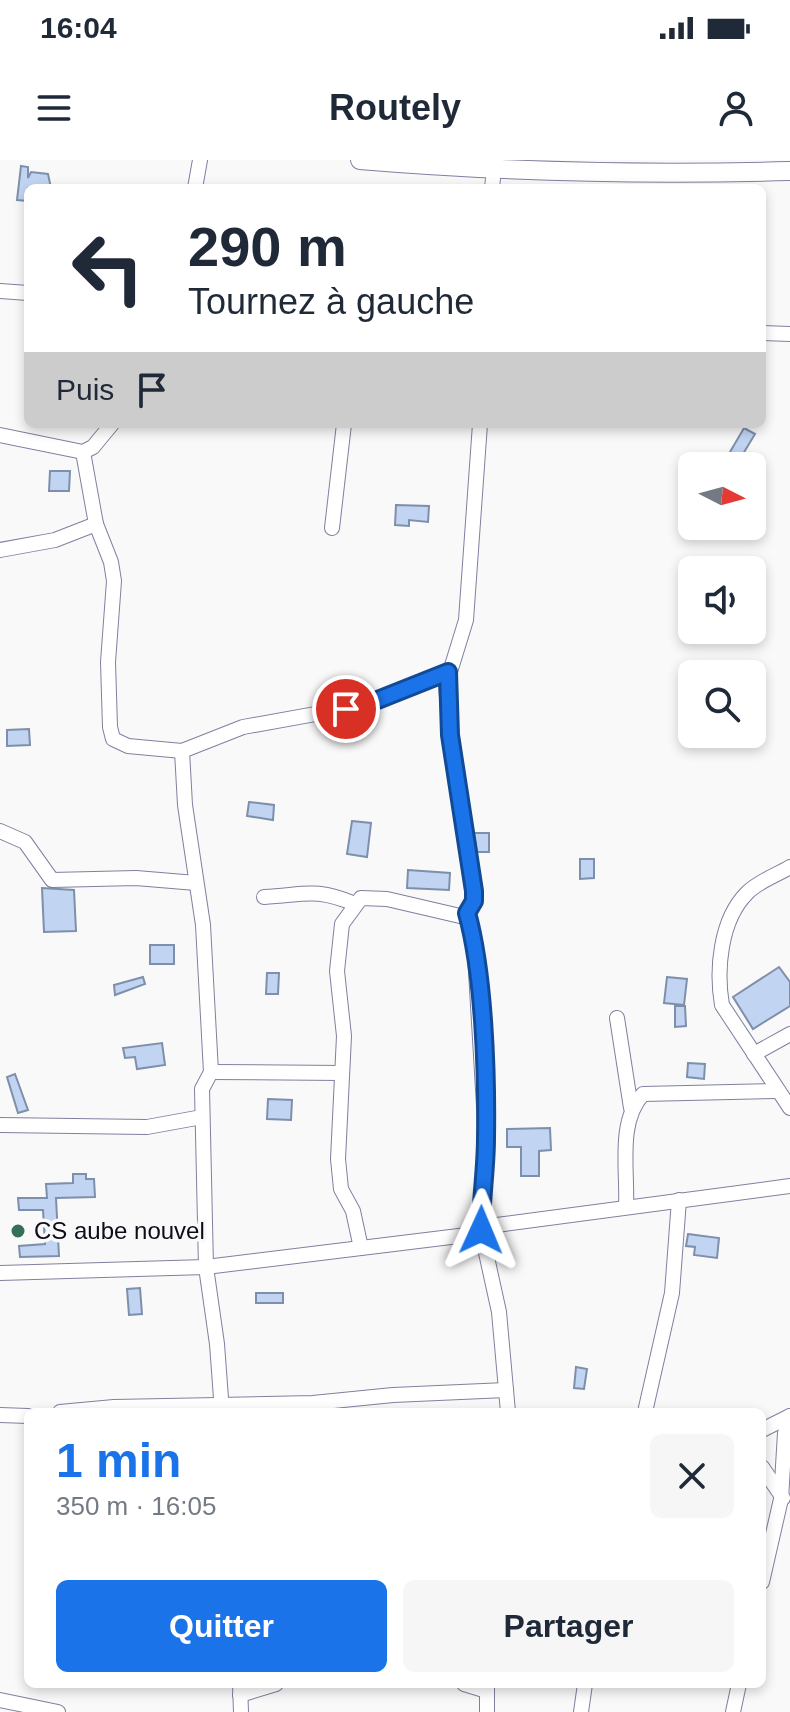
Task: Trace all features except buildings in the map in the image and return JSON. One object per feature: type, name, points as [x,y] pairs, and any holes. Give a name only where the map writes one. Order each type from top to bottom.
[{"type":"street","points":[[196,184],[200,160]]},
{"type":"street","points":[[360,160],[494,169],[672,167],[790,171]]},
{"type":"street","points":[[492,184],[494,169]]},
{"type":"street","points":[[0,291],[24,293]]},
{"type":"street","points":[[766,333],[790,334]]},
{"type":"street","points":[[0,435],[83,452],[93,447],[109,428]]},
{"type":"street","points":[[332,528],[344,428]]},
{"type":"street","points":[[480,428],[466,620],[448,672],[450,735],[474,891],[474,901],[467,913],[477,965],[485,1110],[481,1230],[499,1312],[508,1408]]},
{"type":"street","points":[[83,452],[96,524],[111,562],[114,581],[108,662],[109,722],[113,739],[128,746],[182,751],[243,727],[365,705],[448,672]]},
{"type":"street","points":[[0,550],[55,540],[96,524]]},
{"type":"street","points":[[182,751],[185,805],[203,925],[211,1072],[202,1089],[206,1267],[222,1407]]},
{"type":"street","points":[[0,831],[25,842],[52,880],[136,878],[196,883]]},
{"type":"street","points":[[790,867],[747,892],[726,931],[720,957],[722,1005],[790,1108]]},
{"type":"street","points":[[264,897],[305,890],[327,892],[355,904]]},
{"type":"street","points":[[361,1248],[353,1211],[341,1189],[338,1159],[344,1036],[337,946],[342,924],[355,904],[370,897],[447,915],[467,913]]},
{"type":"street","points":[[617,1018],[631,1108],[627,1124],[626,1207]]},
{"type":"street","points":[[754,1054],[790,1034]]},
{"type":"street","points":[[211,1072],[342,1073]]},
{"type":"street","points":[[631,1108],[643,1094],[653,1092],[777,1091]]},
{"type":"street","points":[[0,1125],[147,1127],[202,1117]]},
{"type":"street","points":[[0,1273],[206,1267],[467,1235],[481,1230],[626,1207],[790,1186]]},
{"type":"street","points":[[646,1408],[672,1293],[679,1200]]},
{"type":"street","points":[[190,1408],[506,1390]]},
{"type":"street","points":[[0,1415],[24,1416]]},
{"type":"street","points":[[766,1428],[790,1416],[786,1495],[766,1568]]},
{"type":"street","points":[[766,1472],[786,1495]]},
{"type":"street","points":[[487,1688],[487,1712]]},
{"type":"street","points":[[581,1712],[584,1688]]},
{"type":"street","points":[[733,1712],[738,1688]]},
{"type":"street","points":[[240,1690],[241,1712]]},
{"type":"street","points":[[0,1700],[58,1712]]},
{"type":"place","name":"CS aube nouvel","points":[[18,1231]]},
{"type":"route","points":[[346,709],[365,705],[448,672],[446,685],[450,735],[474,891],[474,901],[467,913],[476,958],[486,1140],[481,1230]]}]
